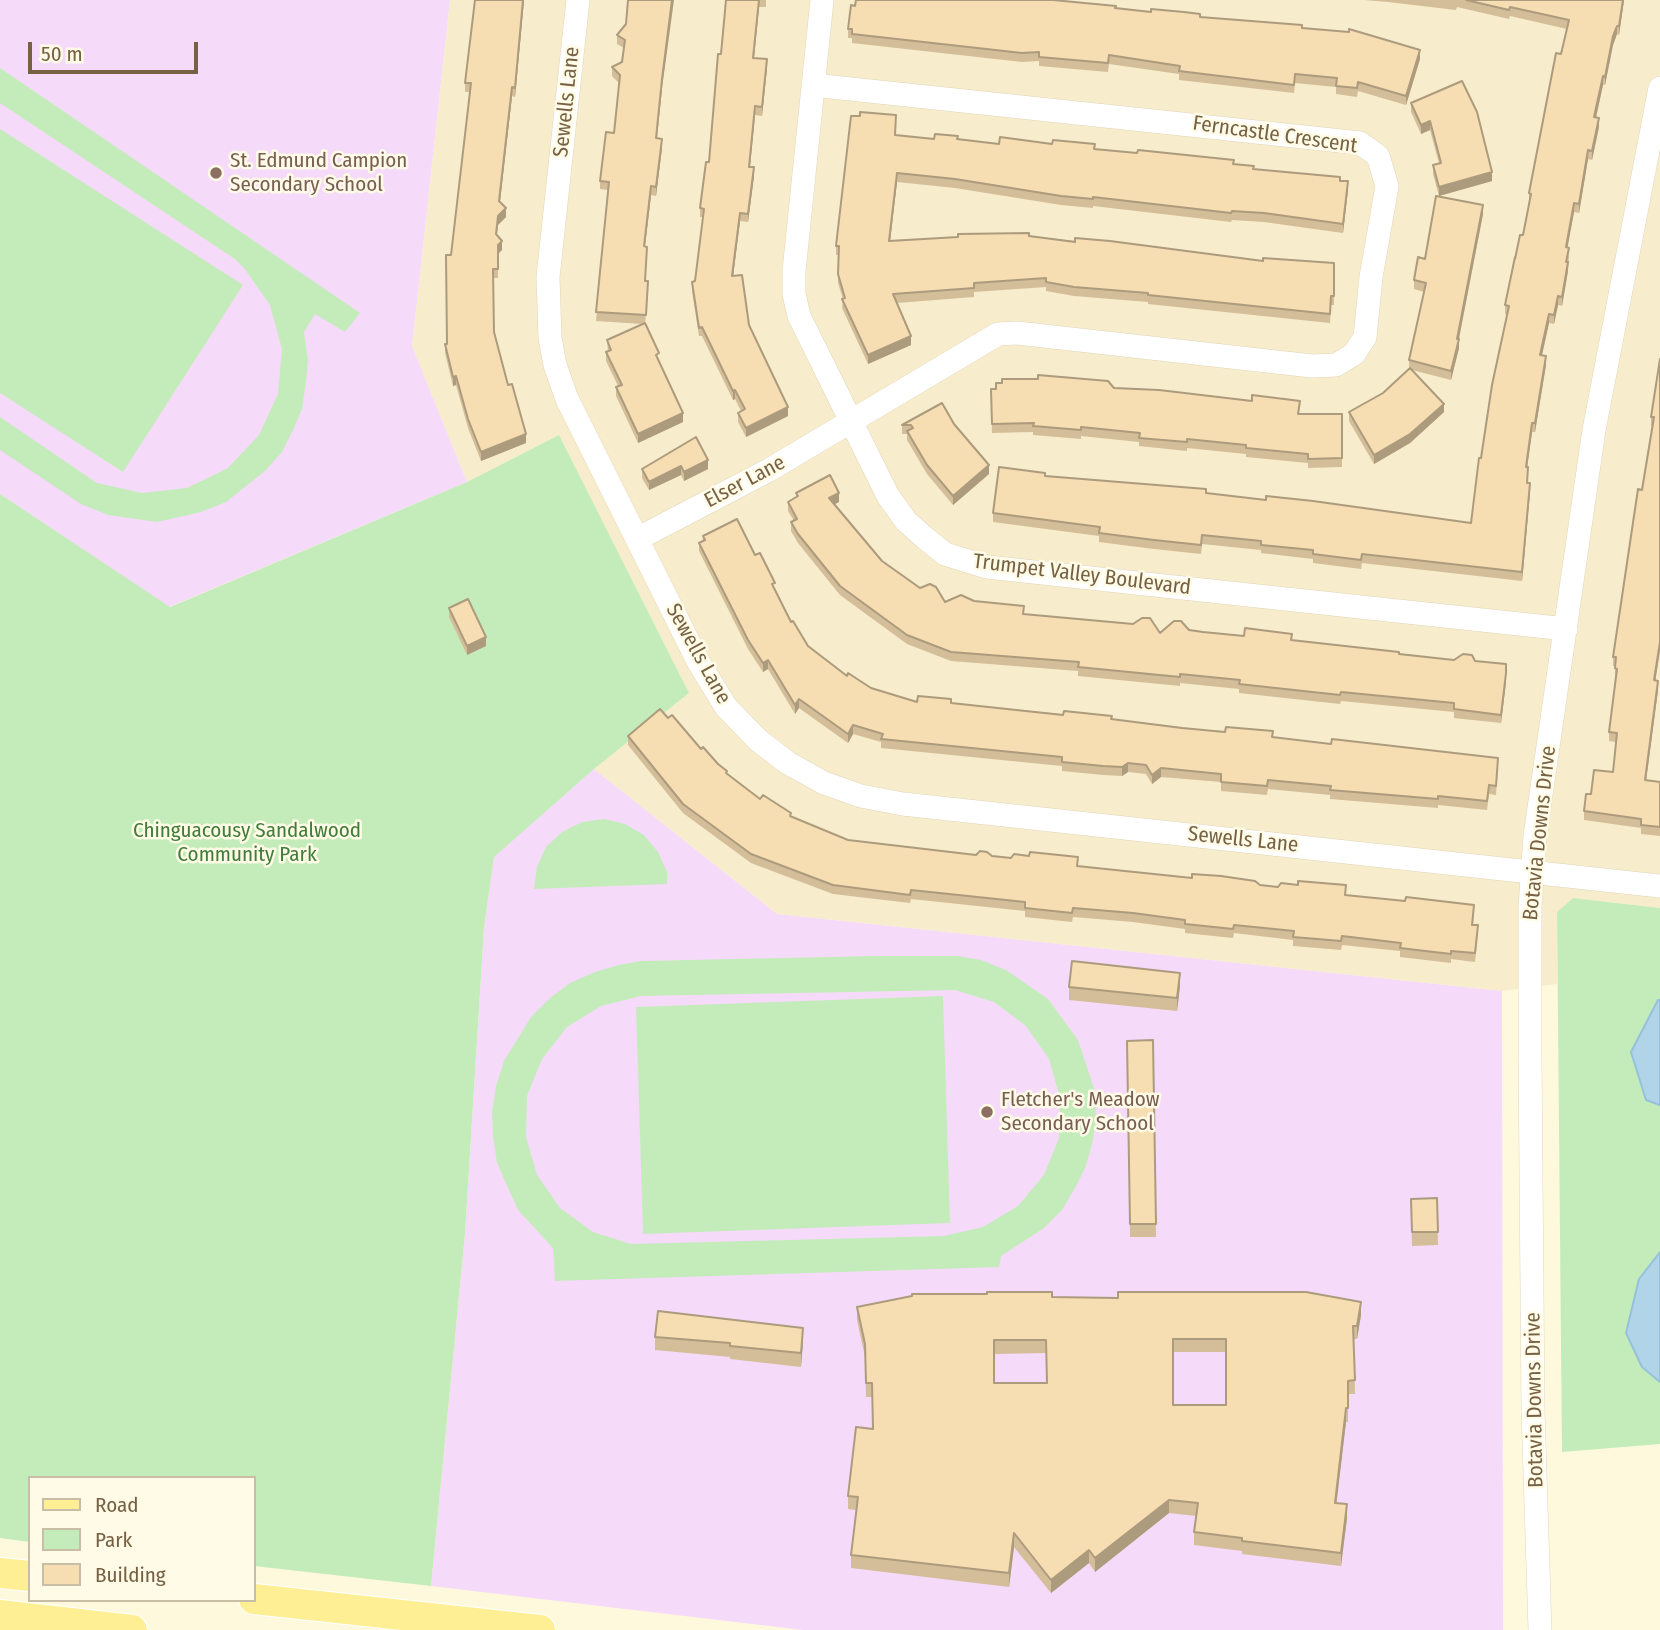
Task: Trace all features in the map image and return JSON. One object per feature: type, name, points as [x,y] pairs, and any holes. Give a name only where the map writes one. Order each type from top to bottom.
[{"type":"main road","points":[[0,1573],[28,1576]]},
{"type":"main road","points":[[256,1599],[488,1627],[540,1630]]},
{"type":"main road","points":[[0,1615],[132,1630]]},
{"type":"street","name":"Sewells Lane","points":[[578,0],[548,277],[550,338],[555,365],[567,399],[699,663],[726,707],[758,740],[788,763],[824,783],[842,790],[903,804],[1660,886]]},
{"type":"street","name":"Trumpet Valley Boulevard","points":[[822,0],[793,271],[794,294],[799,316],[896,509],[925,538],[945,554],[987,567],[1566,629]]},
{"type":"street","name":"Ferncastle Crescent","points":[[813,85],[1360,144],[1378,156],[1388,186],[1371,276],[1365,337],[1354,354],[1336,365],[1312,366],[1017,333],[998,334],[850,421]]},
{"type":"street","name":"Botavia Downs Drive","points":[[1540,1630],[1533,1410],[1530,1055],[1532,872],[1594,430],[1660,88]]},
{"type":"street","name":"Elser Lane","points":[[637,538],[769,470],[850,421]]},
{"type":"shaded area","name":"St. Edmund Campion Secondary School","points":[[0,0],[450,0],[412,346],[467,482],[169,607],[0,494]]},
{"type":"shaded area","points":[[450,0],[1660,0],[1660,908],[1573,898],[1557,912],[1557,984],[1502,991],[777,914],[594,769],[689,693],[559,435],[467,482],[412,346]]},
{"type":"shaded area","name":"Fletcher's Meadow Secondary School","points":[[594,769],[777,914],[1502,991],[1503,1630],[803,1630],[431,1586],[465,1234],[484,928],[494,856]]},
{"type":"green space","points":[[0,68],[360,313],[345,332],[315,314],[304,332],[308,360],[306,382],[302,409],[293,430],[282,452],[265,471],[226,502],[201,512],[157,522],[108,515],[81,504],[0,450],[0,417],[97,483],[142,493],[187,488],[228,468],[259,435],[278,394],[282,349],[270,305],[235,259],[0,103]]},
{"type":"green space","points":[[0,129],[243,285],[123,472],[0,393]]},
{"type":"green space","name":"Chinguacousy Sandalwood Community Park","points":[[559,435],[689,693],[594,769],[494,857],[484,928],[465,1234],[431,1586],[256,1566],[256,1476],[28,1476],[28,1542],[0,1538],[0,494],[170,607],[467,482]]},
{"type":"green space","points":[[604,819],[625,824],[644,835],[658,852],[667,872],[667,884],[534,889],[537,867],[546,847],[562,832],[582,822]]},
{"type":"green space","points":[[1573,898],[1660,908],[1660,1444],[1562,1452],[1557,912]]},
{"type":"green space","points":[[957,956],[981,960],[1006,970],[1048,999],[1078,1040],[1094,1089],[1096,1118],[1086,1166],[1062,1210],[1044,1228],[1001,1256],[999,1267],[555,1281],[553,1248],[518,1210],[497,1163],[492,1111],[496,1086],[504,1061],[531,1017],[550,998],[570,983],[595,972],[641,961]],"holes":[[[955,990],[994,1002],[1026,1026],[1049,1059],[1060,1098],[1059,1138],[1044,1175],[1018,1206],[983,1227],[944,1236],[631,1244],[593,1232],[560,1208],[537,1175],[526,1137],[527,1096],[542,1059],[567,1027],[601,1006],[641,996]]]},
{"type":"green space","points":[[943,996],[950,1223],[643,1234],[636,1007]]},
{"type":"water","points":[[1658,1000],[1660,1105],[1646,1100],[1631,1052]]},
{"type":"water","points":[[1660,1252],[1660,1382],[1642,1367],[1626,1333],[1639,1279]]},
{"type":"building","points":[[475,0],[523,0],[515,88],[512,87],[499,201],[506,208],[498,216],[496,234],[502,241],[498,245],[498,269],[493,269],[494,332],[508,385],[512,384],[526,434],[481,452],[456,376],[453,377],[445,344],[446,255],[451,255],[471,83],[465,83]]},
{"type":"building","points":[[628,0],[672,0],[656,138],[662,139],[656,187],[651,186],[644,246],[647,247],[645,281],[648,281],[646,315],[596,312],[609,182],[600,181],[606,132],[614,133],[620,75],[612,67],[622,62],[625,40],[617,35],[626,24]]},
{"type":"building","points":[[726,0],[759,0],[753,58],[767,59],[762,107],[755,106],[749,167],[754,167],[748,214],[740,213],[732,276],[742,275],[749,325],[788,407],[746,428],[738,413],[745,409],[735,390],[733,391],[702,327],[699,328],[692,282],[695,281],[704,209],[700,208],[706,162],[709,162],[718,54],[721,54]]},
{"type":"building","points":[[856,0],[1053,0],[1151,12],[1151,9],[1184,12],[1200,14],[1200,17],[1302,25],[1302,28],[1349,32],[1349,29],[1420,50],[1406,96],[1358,82],[1357,88],[1336,86],[1337,78],[1295,74],[1294,85],[1179,71],[1180,66],[1109,55],[1108,63],[1039,57],[1039,52],[1022,53],[852,34],[852,29],[848,29],[851,5],[855,6]]},
{"type":"building","points":[[1466,0],[1623,0],[1619,26],[1613,36],[1594,117],[1599,118],[1592,151],[1588,150],[1579,204],[1574,203],[1566,247],[1569,248],[1568,262],[1562,297],[1558,296],[1554,315],[1549,314],[1540,355],[1546,356],[1526,467],[1527,483],[1530,483],[1522,572],[1362,554],[1361,560],[1313,554],[1313,550],[1261,545],[1261,541],[1202,535],[1201,545],[1154,540],[1099,533],[1100,527],[993,513],[999,467],[1045,473],[1045,476],[1206,489],[1206,493],[1266,500],[1266,496],[1313,501],[1471,523],[1479,458],[1509,306],[1505,305],[1520,235],[1523,235],[1556,53],[1561,54],[1569,20]]},
{"type":"building","points":[[1462,81],[1477,112],[1492,172],[1439,187],[1433,165],[1441,163],[1430,121],[1421,125],[1411,103]]},
{"type":"building","points":[[860,112],[896,115],[895,135],[934,139],[935,134],[999,144],[1000,137],[1052,144],[1053,140],[1095,144],[1094,149],[1137,153],[1138,150],[1234,160],[1233,164],[1254,166],[1253,169],[1340,177],[1340,181],[1348,181],[1343,224],[1264,213],[1231,213],[1093,197],[1061,196],[955,179],[897,173],[889,241],[958,237],[958,234],[1029,233],[1029,236],[1075,242],[1075,238],[1110,241],[1263,261],[1263,258],[1334,263],[1334,296],[1331,296],[1330,314],[1074,287],[1046,282],[1046,278],[974,283],[974,288],[893,294],[911,336],[868,355],[842,299],[845,298],[838,274],[839,246],[836,246],[851,116],[860,116]]},
{"type":"building","points":[[1436,196],[1483,205],[1451,371],[1409,360],[1426,283],[1414,280],[1418,257],[1425,259]]},
{"type":"building","points":[[645,323],[659,353],[656,355],[683,413],[638,434],[616,387],[622,385],[606,352],[611,350],[607,340]]},
{"type":"building","points":[[1660,359],[1660,642],[1654,680],[1658,681],[1645,780],[1660,782],[1660,827],[1641,825],[1641,819],[1584,811],[1586,794],[1591,794],[1594,770],[1613,772],[1617,733],[1609,732],[1617,669],[1616,657],[1613,657],[1638,489],[1642,490],[1654,417],[1651,417]]},
{"type":"building","points":[[1410,368],[1444,404],[1410,434],[1374,455],[1349,412],[1383,393]]},
{"type":"building","points":[[1038,375],[1108,381],[1114,388],[1159,390],[1252,401],[1252,395],[1300,401],[1298,414],[1342,414],[1342,458],[1308,459],[1308,454],[1246,448],[1246,445],[1187,439],[1187,442],[1139,438],[1140,433],[1081,427],[1081,430],[1033,426],[1034,423],[992,424],[991,389],[996,389],[996,383],[1002,383],[1002,379],[1038,379]]},
{"type":"building","points":[[942,403],[954,424],[989,465],[953,496],[927,465],[907,431],[913,428],[911,425],[902,425]]},
{"type":"building","points":[[696,437],[708,460],[684,472],[681,466],[649,482],[642,469]]},
{"type":"building","points":[[830,475],[839,493],[829,498],[882,561],[920,588],[930,584],[936,587],[945,602],[961,595],[974,601],[1024,606],[1023,614],[1133,624],[1142,618],[1150,618],[1160,633],[1174,621],[1181,621],[1189,630],[1203,632],[1244,636],[1245,628],[1292,634],[1291,640],[1399,654],[1454,660],[1463,654],[1472,655],[1475,661],[1506,664],[1501,715],[1454,709],[1454,703],[1341,692],[1340,695],[1239,684],[1240,680],[1078,667],[1079,662],[951,652],[907,635],[840,586],[798,534],[791,522],[797,519],[788,502],[798,496],[796,493]]},
{"type":"building","points":[[737,519],[755,555],[760,553],[791,622],[793,621],[808,646],[847,676],[848,673],[871,688],[917,702],[918,696],[951,699],[951,703],[1063,715],[1064,711],[1112,716],[1111,719],[1182,728],[1225,732],[1226,727],[1273,731],[1272,737],[1331,744],[1332,739],[1498,758],[1496,786],[1489,785],[1487,801],[1330,790],[1331,786],[1268,780],[1267,786],[1221,782],[1221,774],[1161,768],[1152,775],[1146,765],[1128,763],[1122,767],[1062,762],[1062,757],[881,739],[883,734],[853,725],[848,734],[799,699],[795,705],[768,660],[763,663],[748,640],[699,543],[705,540],[703,536]]},
{"type":"building","points":[[468,599],[486,637],[467,646],[449,608]]},
{"type":"building","points":[[660,709],[668,718],[672,715],[726,773],[760,799],[763,795],[791,813],[790,816],[848,840],[976,855],[980,851],[992,856],[1011,858],[1014,854],[1029,856],[1030,852],[1078,857],[1077,866],[1192,878],[1192,874],[1221,876],[1278,887],[1281,883],[1298,885],[1298,881],[1346,885],[1345,895],[1405,901],[1406,897],[1474,905],[1472,925],[1478,925],[1475,953],[1451,951],[1451,954],[1400,948],[1401,943],[1342,936],[1341,941],[1293,937],[1294,931],[1234,925],[1233,929],[1185,924],[1185,920],[1133,913],[1073,908],[1072,913],[1025,908],[1025,902],[911,890],[910,895],[833,885],[751,854],[683,804],[628,736]]},
{"type":"building","points":[[1072,961],[1180,973],[1177,998],[1069,987]]},
{"type":"building","points":[[1153,1040],[1156,1224],[1130,1224],[1127,1041]]},
{"type":"building","points":[[1437,1198],[1438,1232],[1412,1232],[1411,1199]]},
{"type":"building","points":[[1052,1292],[1052,1297],[1118,1298],[1118,1292],[1306,1292],[1361,1302],[1357,1326],[1353,1326],[1355,1380],[1348,1381],[1348,1408],[1335,1503],[1347,1504],[1341,1553],[1242,1541],[1242,1538],[1194,1532],[1198,1503],[1169,1500],[1095,1558],[1089,1550],[1051,1580],[1014,1533],[1009,1573],[851,1555],[858,1497],[848,1496],[856,1427],[873,1429],[872,1383],[866,1383],[865,1344],[857,1307],[912,1294]],"holes":[[[1173,1339],[1226,1339],[1226,1405],[1173,1405]],[[994,1340],[1046,1340],[1047,1383],[994,1383]]]},
{"type":"building","points":[[658,1311],[803,1328],[801,1353],[730,1346],[730,1343],[655,1337]]},
{"type":"place","name":"St. Edmund Campion Secondary School","points":[[216,173]]},
{"type":"place","name":"Fletcher's Meadow Secondary School","points":[[987,1112]]}]
